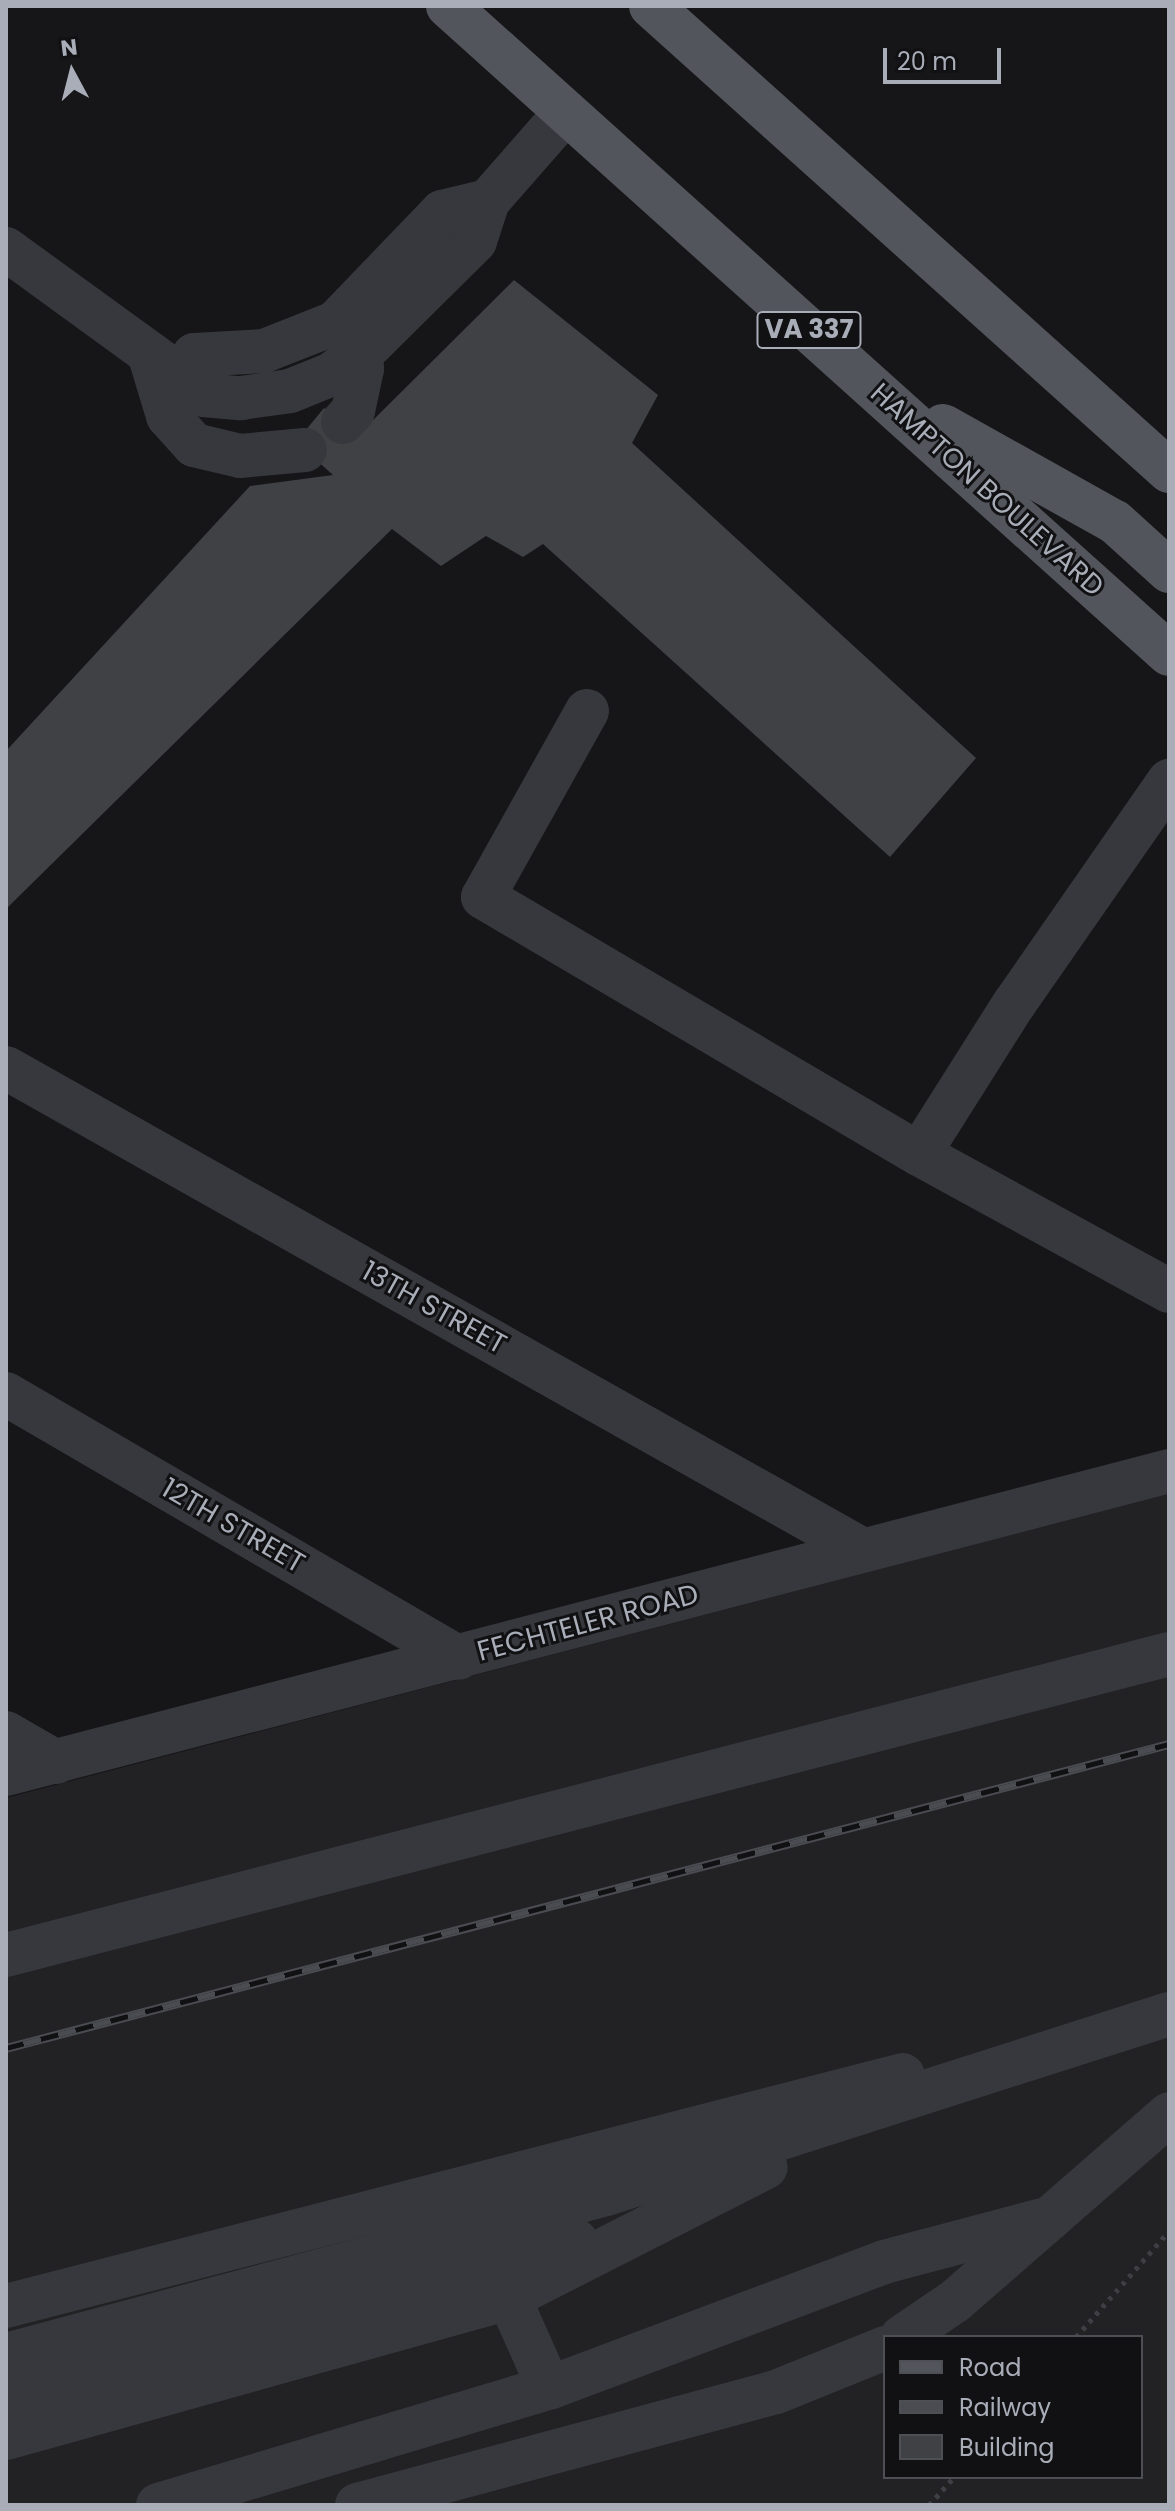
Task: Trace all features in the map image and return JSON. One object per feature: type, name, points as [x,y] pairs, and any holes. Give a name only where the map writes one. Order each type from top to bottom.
[{"type":"main road","name":"HAMPTON BOULEVARD","points":[[448,6],[1169,654]]},
{"type":"main road","points":[[651,6],[1169,471]]},
{"type":"main road","points":[[874,388],[1115,522],[1169,571]]},
{"type":"street","points":[[343,422],[353,411],[348,338],[442,212],[488,201],[566,112]]},
{"type":"street","points":[[6,249],[164,364],[168,416],[194,445],[240,456],[305,450]]},
{"type":"street","points":[[164,364],[194,355],[264,351],[348,338]]},
{"type":"street","points":[[587,711],[483,897],[919,1154],[1169,1291]]},
{"type":"street","points":[[919,1154],[1014,1004],[1169,781]]},
{"type":"street","name":"13TH STREET","points":[[6,1068],[861,1549]]},
{"type":"street","name":"12TH STREET","points":[[6,1394],[459,1658]]},
{"type":"street","name":"FECHTELER ROAD","points":[[6,1774],[1169,1471]]},
{"type":"street","points":[[6,1955],[1169,1654]]},
{"type":"street","points":[[6,1733],[56,1762]]},
{"type":"street","points":[[6,2355],[606,2194],[894,2105],[1156,2018]]},
{"type":"street","points":[[6,2306],[811,2096],[1156,2018]]},
{"type":"street","points":[[6,2438],[509,2298],[681,2208],[894,2105]]},
{"type":"street","points":[[905,2335],[955,2301],[1169,2114]]},
{"type":"street","points":[[942,2335],[1169,2145]]},
{"type":"street","points":[[6,2397],[480,2270],[681,2208]]},
{"type":"street","points":[[158,2505],[549,2388],[884,2262],[1050,2218]]},
{"type":"street","points":[[509,2298],[549,2388]]},
{"type":"street","points":[[357,2505],[776,2392],[883,2349]]},
{"type":"street","points":[[447,2505],[803,2408],[883,2374]]},
{"type":"path","points":[[1078,2335],[1169,2231]]},
{"type":"path","points":[[929,2505],[952,2479]]},
{"type":"shaded area","points":[[1169,1493],[1169,2505],[6,2505],[6,1798]]},
{"type":"building","points":[[514,280],[658,395],[632,443],[976,758],[890,857],[543,544],[523,557],[486,536],[441,566],[392,529],[6,909],[6,751],[250,486],[333,475],[296,442],[324,408],[360,433]]},
{"type":"railway","points":[[6,2048],[1169,1744]]}]
